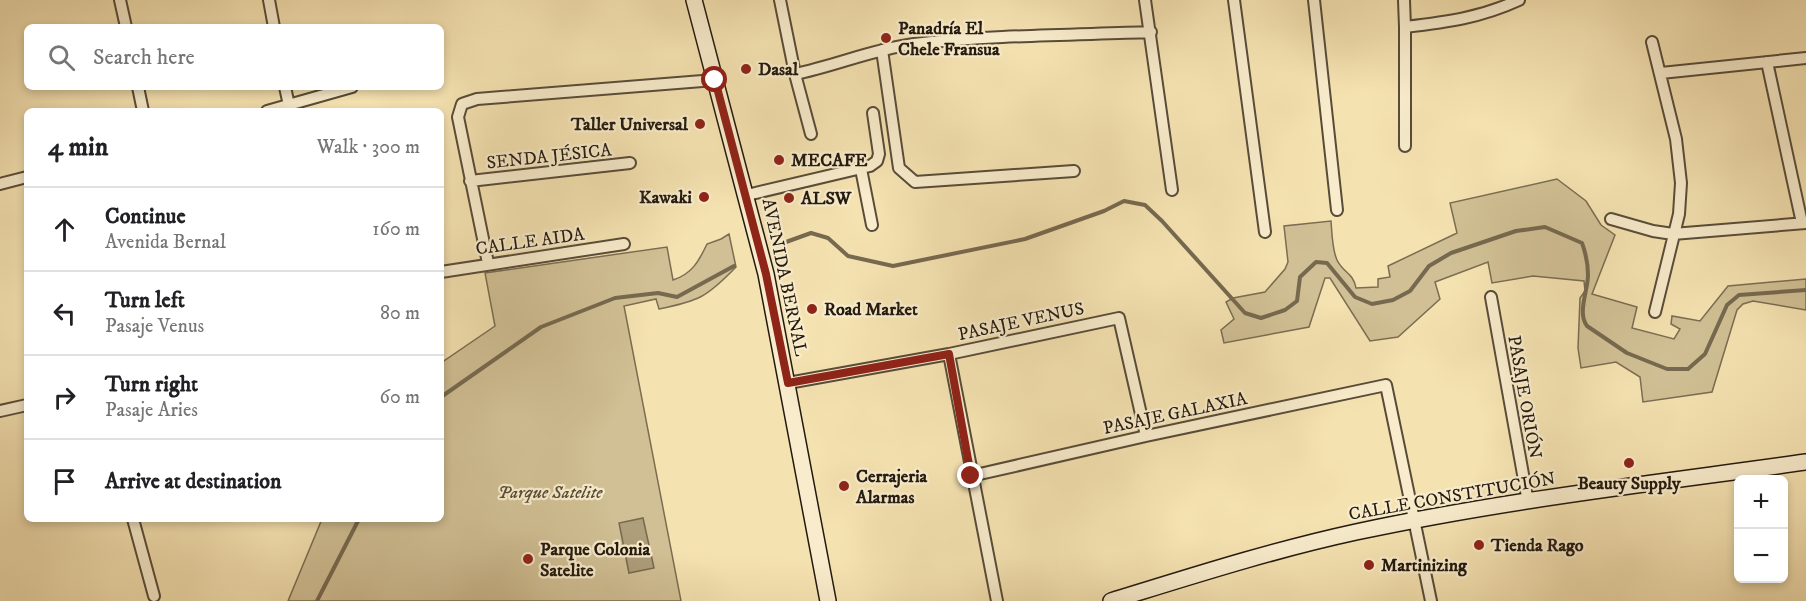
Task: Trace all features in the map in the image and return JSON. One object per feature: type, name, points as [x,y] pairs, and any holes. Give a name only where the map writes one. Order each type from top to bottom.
[{"type":"main road","name":"AVENIDA BERNAL","points":[[693,0],[747,195],[766,274],[828,601]]},
{"type":"main road","name":"CALLE CONSTITUCIÓN","points":[[1111,601],[1257,557],[1416,520],[1806,462]]},
{"type":"street","points":[[120,0],[125,24]]},
{"type":"street","points":[[269,0],[273,24]]},
{"type":"street","points":[[780,0],[795,75],[811,134]]},
{"type":"street","points":[[1145,0],[1172,190]]},
{"type":"street","points":[[1234,0],[1265,232]]},
{"type":"street","points":[[1314,0],[1337,210]]},
{"type":"street","points":[[1404,0],[1405,146]]},
{"type":"street","points":[[1405,27],[1457,21],[1504,7],[1519,0]]},
{"type":"street","points":[[795,75],[882,50],[914,44],[1150,32]]},
{"type":"street","points":[[1652,42],[1676,139],[1681,173],[1679,213],[1655,312]]},
{"type":"street","points":[[882,50],[899,168],[915,182],[1074,171]]},
{"type":"street","points":[[1661,73],[1806,58]]},
{"type":"street","points":[[1611,219],[1673,234],[1804,223],[1767,62]]},
{"type":"street","points":[[488,263],[458,117],[462,104],[477,99],[715,80]]},
{"type":"street","points":[[139,90],[142,108]]},
{"type":"street","points":[[286,90],[289,108],[343,90]]},
{"type":"street","points":[[747,195],[861,169],[877,161],[879,154],[873,114]]},
{"type":"street","name":"SENDA JÉSICA","points":[[470,181],[630,164]]},
{"type":"street","points":[[861,169],[872,225]]},
{"type":"street","points":[[0,184],[24,178]]},
{"type":"street","name":"CALLE AIDA","points":[[444,271],[624,244]]},
{"type":"street","name":"PASAJE ORIÓN","points":[[1491,297],[1528,502]]},
{"type":"street","name":"PASAJE VENUS","points":[[788,383],[949,354],[1119,318],[1146,436]]},
{"type":"street","points":[[949,354],[997,601]]},
{"type":"street","name":"PASAJE GALAXIA","points":[[971,476],[1386,385],[1416,520]]},
{"type":"street","points":[[0,411],[24,406]]},
{"type":"street","points":[[1416,520],[1431,601]]},
{"type":"street","points":[[134,522],[154,596]]},
{"type":"green space","points":[[1557,179],[1586,201],[1601,225],[1615,235],[1592,294],[1637,307],[1632,328],[1674,339],[1680,329],[1671,324],[1672,316],[1700,321],[1728,286],[1806,279],[1806,310],[1753,301],[1743,304],[1737,310],[1712,392],[1643,402],[1640,377],[1616,362],[1581,368],[1578,348],[1580,298],[1585,291],[1584,281],[1533,276],[1492,283],[1488,262],[1435,282],[1440,299],[1398,337],[1370,341],[1330,278],[1325,278],[1309,327],[1224,343],[1221,330],[1234,319],[1226,302],[1233,298],[1265,292],[1285,269],[1288,262],[1284,226],[1331,221],[1335,256],[1353,279],[1356,288],[1378,287],[1378,279],[1390,277],[1388,266],[1457,233],[1450,203]]},
{"type":"green space","name":"Parque Satelite","points":[[729,234],[736,267],[702,296],[659,309],[656,299],[624,306],[681,601],[288,601],[321,522],[444,522],[444,361],[495,326],[485,273],[667,247],[673,280],[694,266],[707,244]]},
{"type":"shaded area","points":[[643,518],[654,568],[629,573],[619,523]]},
{"type":"waterway","points":[[786,242],[811,233],[828,238],[848,256],[893,266],[1025,239],[1104,211],[1124,201],[1145,205],[1245,313],[1261,318],[1285,310],[1297,301],[1300,277],[1316,262],[1327,263],[1355,297],[1372,304],[1393,300],[1410,291],[1429,266],[1451,253],[1516,231],[1545,227],[1582,243],[1588,271],[1583,308],[1584,321],[1587,326],[1627,353],[1667,369],[1688,369],[1705,354],[1727,305],[1739,295],[1806,290]]},
{"type":"waterway","points":[[444,395],[541,327],[615,298],[658,293],[677,297],[734,266]]},
{"type":"waterway","points":[[317,601],[357,522]]},
{"type":"place","name":"Panadría El Chele Fransua","points":[[886,38]]},
{"type":"place","name":"Dasal","points":[[746,69]]},
{"type":"place","name":"Taller Universal","points":[[700,124]]},
{"type":"place","name":"MECAFE","points":[[779,160]]},
{"type":"place","name":"Kawaki","points":[[704,197]]},
{"type":"place","name":"ALSW","points":[[789,198]]},
{"type":"place","name":"Road Market","points":[[812,309]]},
{"type":"place","name":"Beauty Supply","points":[[1629,463]]},
{"type":"place","name":"Cerrajeria Alarmas","points":[[844,486]]},
{"type":"place","name":"Tienda Rago","points":[[1479,545]]},
{"type":"place","name":"Parque Colonia Satelite","points":[[528,559]]},
{"type":"place","name":"Martinizing","points":[[1369,565]]},
{"type":"route","points":[[715,80],[747,195],[788,383],[949,354],[971,476]]}]
